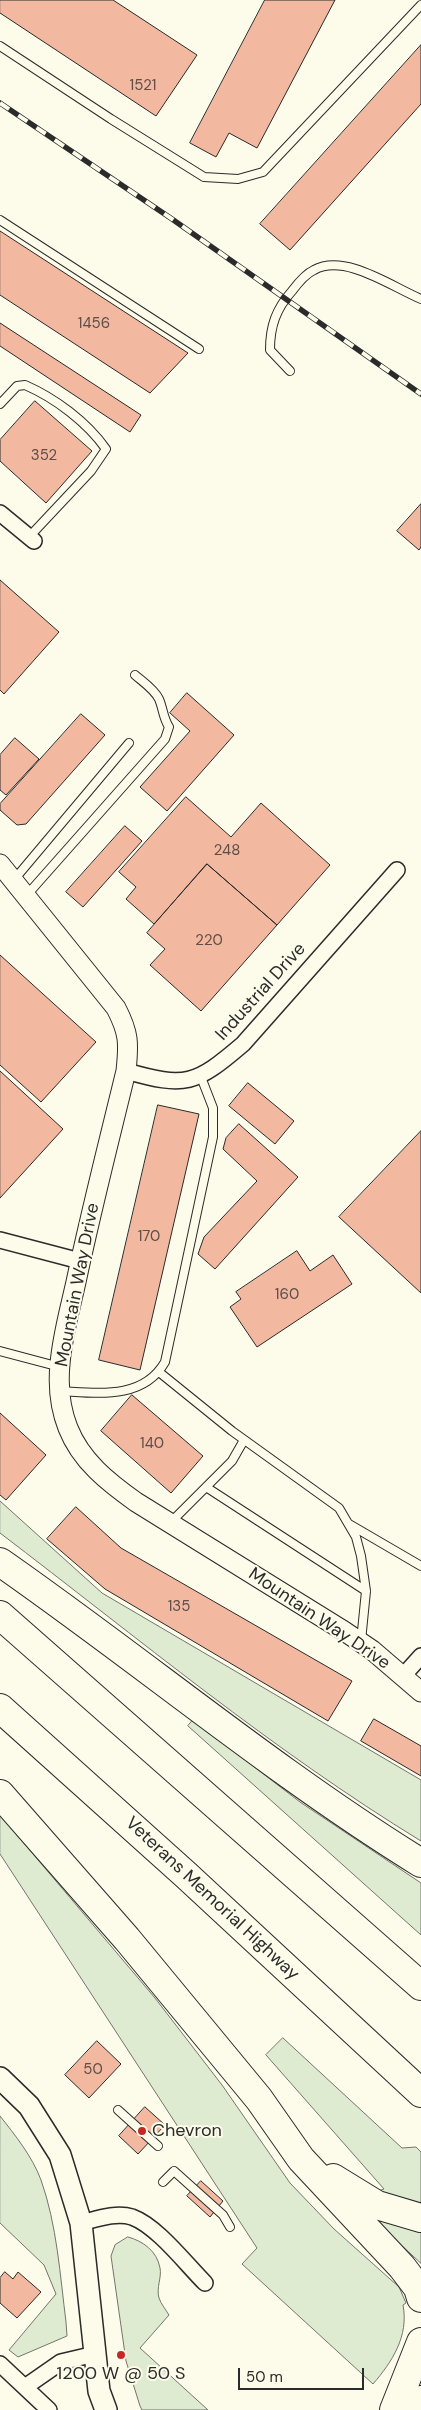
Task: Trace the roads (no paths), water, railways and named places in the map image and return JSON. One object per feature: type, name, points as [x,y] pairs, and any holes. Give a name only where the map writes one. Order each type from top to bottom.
[{"type":"highway","points":[[0,1562],[76,1615],[333,1806],[421,1863]]},
{"type":"highway","points":[[0,1614],[421,1986]]},
{"type":"highway","name":"Veterans Memorial Highway","points":[[0,1708],[186,1875],[421,2093]]},
{"type":"highway","points":[[0,1794],[140,1955],[259,2099],[301,2159],[402,2267],[418,2288],[421,2298]]},
{"type":"highway","points":[[301,2159],[376,2205],[421,2218]]},
{"type":"highway","points":[[394,2410],[421,2342]]},
{"type":"main road","points":[[0,2078],[29,2106],[60,2155],[81,2223],[99,2391],[106,2410]]},
{"type":"main road","points":[[411,2410],[421,2398]]},
{"type":"street","points":[[0,513],[32,539]]},
{"type":"street","name":"Mountain Way Drive","points":[[0,864],[116,1008],[123,1021],[129,1043],[126,1071],[80,1261],[60,1367],[62,1407],[68,1429],[91,1465],[106,1481],[360,1642],[421,1692]]},
{"type":"street","name":"Industrial Drive","points":[[126,1071],[160,1081],[185,1081],[200,1077],[217,1066],[243,1044],[397,870]]},
{"type":"street","points":[[0,1240],[80,1261]]},
{"type":"street","points":[[403,1676],[421,1656]]},
{"type":"street","points":[[81,2223],[110,2216],[131,2217],[152,2230],[205,2283]]},
{"type":"street","points":[[25,2387],[60,2362],[95,2354]]},
{"type":"street","points":[[0,2364],[49,2410]]},
{"type":"lane","points":[[0,46],[110,119],[204,177],[238,179],[263,172],[421,5]]},
{"type":"lane","points":[[0,220],[199,349]]},
{"type":"lane","points":[[290,371],[270,350],[270,334],[275,315],[285,299],[301,280],[314,269],[336,265],[360,270],[421,300]]},
{"type":"lane","points":[[0,404],[17,386],[25,385],[67,411],[95,433],[106,449],[91,472],[32,539]]},
{"type":"lane","points":[[26,896],[165,739],[169,727],[163,717],[160,701],[154,692],[135,675]]},
{"type":"lane","points":[[13,881],[129,743]]},
{"type":"lane","points":[[60,1391],[108,1393],[128,1390],[147,1382],[159,1372],[164,1362],[213,1137],[213,1108],[200,1077]]},
{"type":"lane","points":[[0,1351],[60,1367]]},
{"type":"lane","points":[[159,1372],[244,1440],[339,1508],[356,1537],[361,1556],[366,1591],[360,1642]]},
{"type":"lane","points":[[170,1523],[232,1461],[244,1440]]},
{"type":"lane","points":[[206,1488],[366,1591]]},
{"type":"lane","points":[[348,1524],[421,1566]]},
{"type":"lane","points":[[118,2110],[158,2146]]},
{"type":"lane","points":[[163,2182],[174,2171],[223,2215],[230,2227]]},
{"type":"railway","points":[[0,103],[172,219],[421,394]]},
{"type":"place","name":"Chevron","points":[[142,2131]]},
{"type":"place","name":"1200 W @ 50 S","points":[[121,2355]]}]
